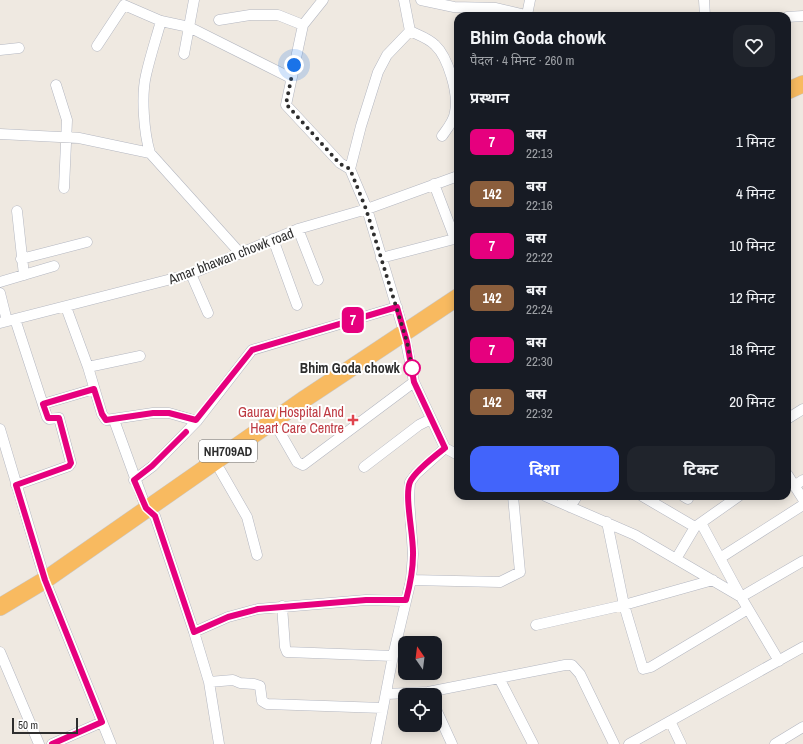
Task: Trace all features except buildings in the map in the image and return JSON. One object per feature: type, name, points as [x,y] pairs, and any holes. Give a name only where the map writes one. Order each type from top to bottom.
[{"type":"highway","points":[[791,78],[803,74]]},
{"type":"highway","points":[[791,89],[803,84]]},
{"type":"highway","name":"NH709AD","points":[[150,512],[220,470],[406,337],[454,300]]},
{"type":"highway","name":"NH709AD","points":[[0,618],[150,512],[306,398],[406,337],[454,311]]},
{"type":"highway","name":"NH709AD","points":[[0,607],[47,585]]},
{"type":"street","points":[[184,54],[194,0]]},
{"type":"street","points":[[323,0],[303,25],[286,104],[340,164],[350,169]]},
{"type":"street","points":[[404,0],[410,31]]},
{"type":"street","points":[[420,0],[454,7],[496,8],[515,12]]},
{"type":"street","points":[[529,12],[530,0]]},
{"type":"street","points":[[704,0],[706,12]]},
{"type":"street","points":[[97,46],[124,5],[134,4],[161,21],[189,27],[291,78]]},
{"type":"street","points":[[219,20],[250,15],[278,15],[303,25]]},
{"type":"street","points":[[791,17],[803,16]]},
{"type":"street","points":[[161,21],[145,83],[144,105],[150,153],[240,253]]},
{"type":"street","points":[[410,31],[434,44],[440,50],[454,88]]},
{"type":"street","points":[[410,31],[387,55],[378,72],[361,126],[350,169],[366,209],[397,307],[406,337],[414,382],[445,448],[454,453]]},
{"type":"street","points":[[0,50],[19,48]]},
{"type":"street","points":[[56,85],[67,120],[64,188]]},
{"type":"street","points":[[442,136],[454,119]]},
{"type":"street","points":[[0,134],[79,138],[150,153]]},
{"type":"street","name":"Amar bhawan chowk road","points":[[7,321],[191,274],[273,239],[366,209],[454,177]]},
{"type":"street","points":[[434,184],[454,233]]},
{"type":"street","points":[[17,211],[24,275]]},
{"type":"street","points":[[298,230],[318,280]]},
{"type":"street","points":[[273,239],[298,305]]},
{"type":"street","points":[[381,258],[454,239]]},
{"type":"street","points":[[22,259],[87,242]]},
{"type":"street","points":[[0,282],[54,266]]},
{"type":"street","points":[[191,274],[208,313]]},
{"type":"street","points":[[0,293],[7,321],[48,418],[59,418],[71,463],[69,466],[16,485]]},
{"type":"street","points":[[66,307],[88,367],[104,418],[114,420],[137,414],[169,413],[196,420]]},
{"type":"street","points":[[134,480],[152,466],[196,420],[252,350],[397,307]]},
{"type":"street","points":[[88,367],[140,356]]},
{"type":"street","points":[[278,429],[297,462],[303,465],[414,382]]},
{"type":"street","points":[[43,404],[94,389]]},
{"type":"street","points":[[791,416],[803,409]]},
{"type":"street","points":[[364,467],[419,425],[431,419]]},
{"type":"street","points":[[114,420],[134,480],[150,512],[194,632],[209,682],[219,744]]},
{"type":"street","points":[[0,430],[2,442],[47,585],[111,744]]},
{"type":"street","points":[[376,744],[387,694],[393,656],[411,580],[413,554],[409,498],[410,482],[416,474],[445,448]]},
{"type":"street","points":[[220,470],[247,517],[257,555]]},
{"type":"street","points":[[798,483],[803,499]]},
{"type":"street","points":[[411,580],[500,582],[520,572],[513,500]]},
{"type":"street","points":[[554,500],[635,534],[741,596]]},
{"type":"street","points":[[570,507],[574,500]]},
{"type":"street","points":[[650,500],[698,525],[720,558],[779,661]]},
{"type":"street","points":[[676,559],[698,525],[733,500]]},
{"type":"street","points":[[720,558],[803,505]]},
{"type":"street","points":[[607,522],[624,605],[636,648],[642,666],[645,669],[748,609]]},
{"type":"street","points":[[741,596],[803,561]]},
{"type":"street","points":[[536,625],[624,605],[713,580]]},
{"type":"street","points":[[194,632],[244,612],[282,606],[366,600],[406,600]]},
{"type":"street","points":[[282,606],[285,647],[287,652],[393,656]]},
{"type":"street","points":[[629,744],[803,648]]},
{"type":"street","points":[[0,652],[39,744]]},
{"type":"street","points":[[442,690],[565,665],[575,667],[580,674],[614,744]]},
{"type":"street","points":[[499,678],[533,744]]},
{"type":"street","points":[[209,682],[233,680],[243,684],[257,684],[260,686],[262,700],[267,704],[383,708]]},
{"type":"street","points":[[387,694],[398,694]]},
{"type":"street","points":[[52,744],[102,722]]},
{"type":"street","points":[[442,722],[452,744]]},
{"type":"street","points":[[670,722],[681,744]]},
{"type":"street","points":[[776,744],[803,727]]},
{"type":"bus line","name":"7","points":[[52,744],[102,722],[45,580],[16,485],[69,466],[71,463],[59,418],[49,419],[43,404],[94,389],[102,414],[106,420],[114,420],[137,414],[153,413],[169,413],[196,420],[212,402],[246,354],[252,350],[397,307],[407,342],[414,382],[445,448],[416,474],[410,482],[409,498],[413,554],[411,580],[406,600],[366,600],[258,609],[228,617],[194,632],[155,516],[146,508],[134,480],[152,466],[186,432]]},
{"type":"place","name":"Bhim Goda chowk","points":[[412,368]]},
{"type":"place","name":"Gaurav Hospital And Heart Care Centre","points":[[353,420]]},
{"type":"route","points":[[294,65],[286,104],[340,164],[350,169],[366,209],[397,307],[407,342],[412,368]]}]
